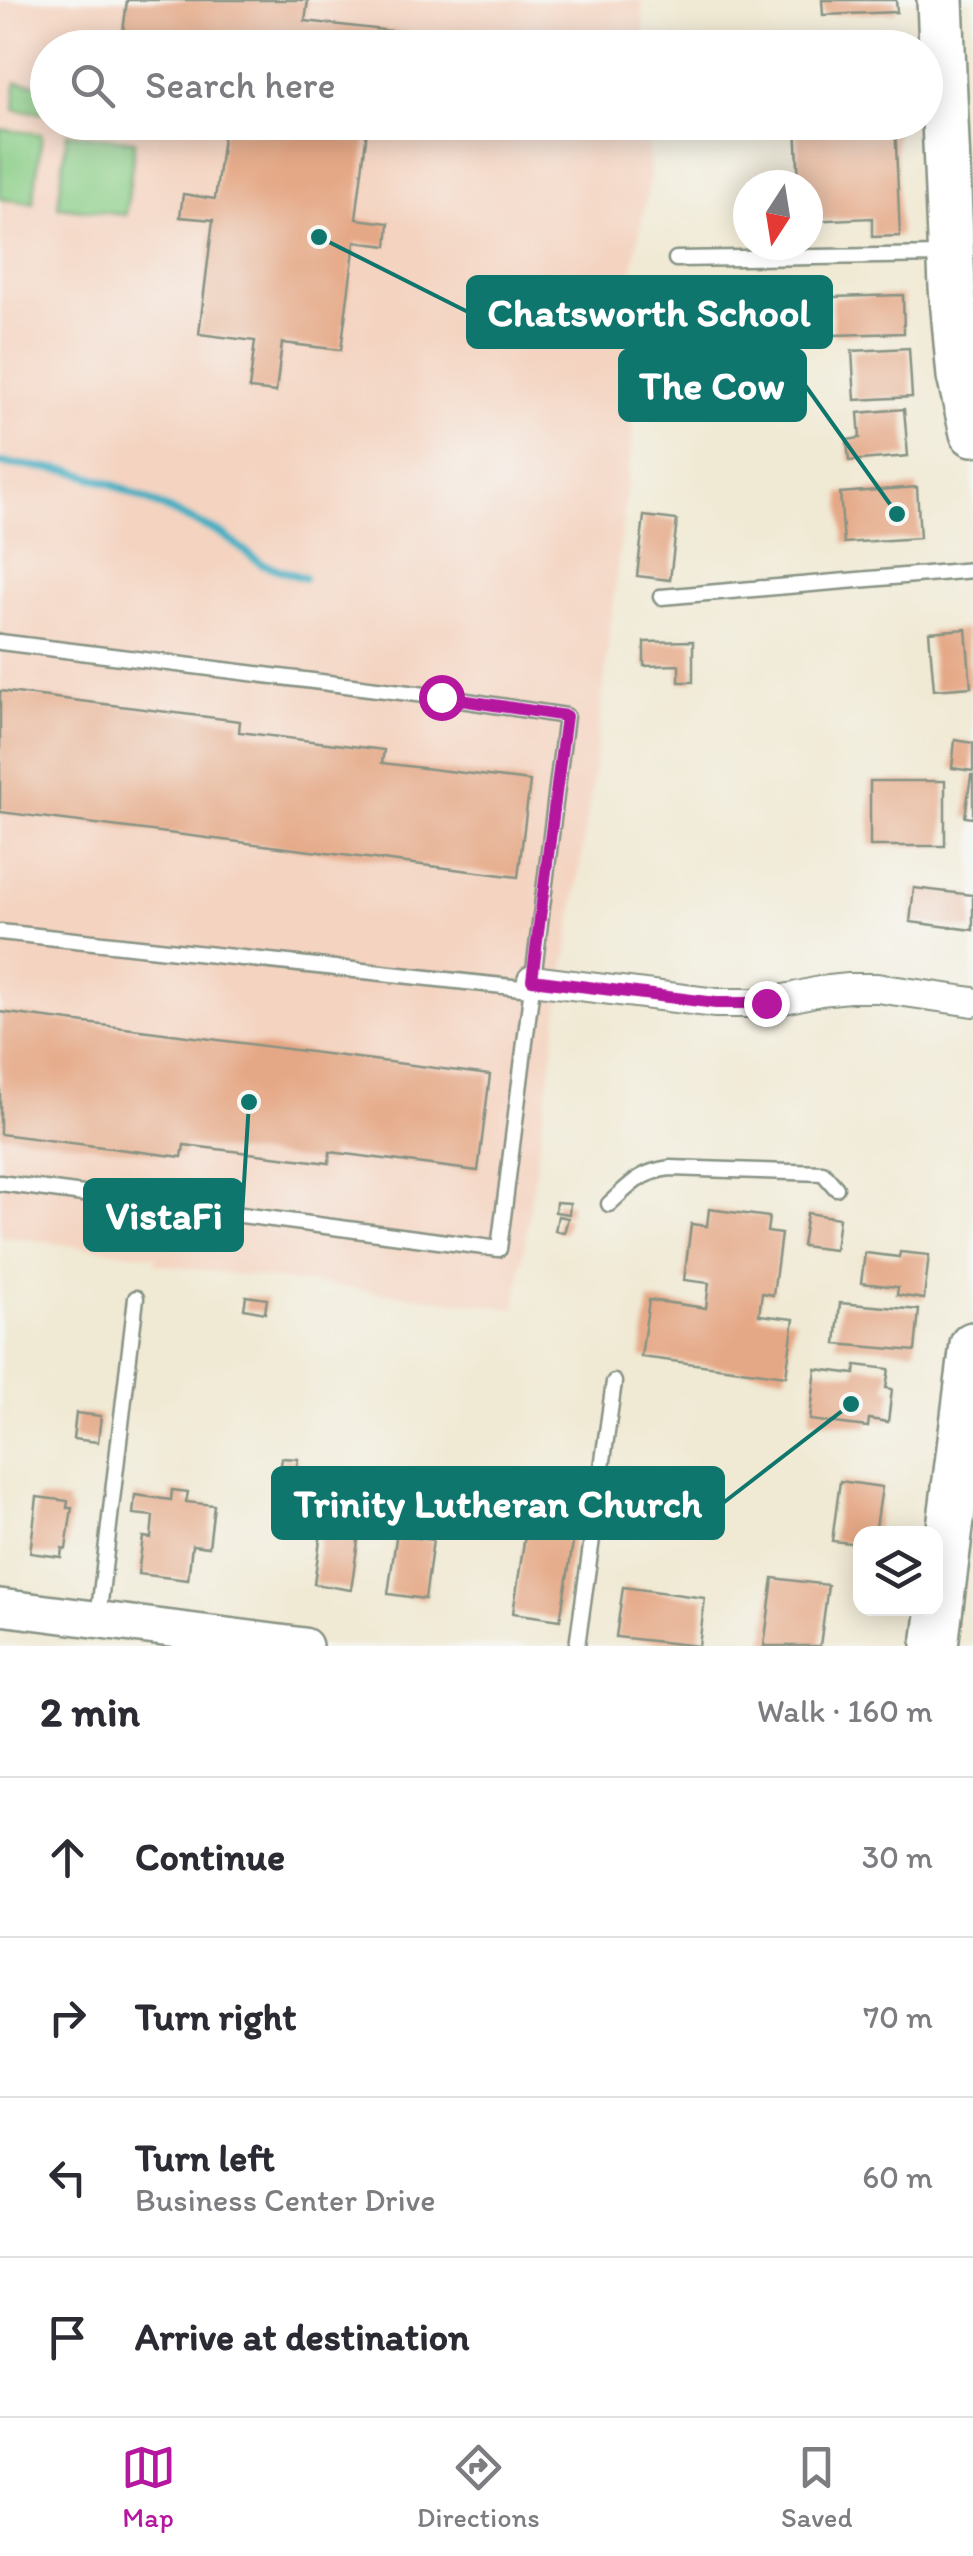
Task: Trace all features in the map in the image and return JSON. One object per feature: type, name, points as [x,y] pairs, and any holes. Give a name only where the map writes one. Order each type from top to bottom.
[{"type":"main road","points":[[940,0],[941,30]]},
{"type":"main road","points":[[943,76],[950,255],[964,319],[960,376],[973,433]]},
{"type":"main road","points":[[935,1646],[966,1455],[973,1345]]},
{"type":"street","points":[[531,985],[716,1003],[766,1003],[849,988],[877,988],[973,1002]]},
{"type":"street","points":[[0,1607],[304,1646]]},
{"type":"lane","points":[[676,259],[950,255]]},
{"type":"lane","points":[[661,597],[973,570]]},
{"type":"lane","points":[[0,642],[566,716],[499,1249],[0,1183]]},
{"type":"lane","points":[[0,932],[531,985]]},
{"type":"lane","points":[[610,1204],[638,1178],[670,1168],[823,1174],[836,1188]]},
{"type":"lane","points":[[98,1620],[136,1298]]},
{"type":"lane","points":[[577,1646],[614,1382]]},
{"type":"shaded area","points":[[0,0],[642,0],[643,30],[30,30],[30,140],[648,140],[650,175],[627,299],[633,432],[594,771],[515,1309],[155,1264],[155,1256],[0,1236]]},
{"type":"green space","points":[[16,82],[30,83],[30,111],[14,110]]},
{"type":"green space","points":[[0,129],[30,133],[30,140],[41,140],[33,203],[0,199]]},
{"type":"green space","points":[[66,140],[135,141],[126,215],[58,207]]},
{"type":"building","points":[[127,0],[308,0],[305,21],[384,30],[123,30]]},
{"type":"building","points":[[822,0],[896,0],[897,12],[823,15]]},
{"type":"building","points":[[223,140],[366,140],[356,219],[389,223],[387,246],[355,242],[341,350],[282,343],[276,392],[249,389],[255,341],[199,334],[213,220],[180,217],[183,194],[215,199]]},
{"type":"building","points":[[797,140],[896,140],[900,236],[872,237],[872,218],[823,220],[823,170],[798,170]]},
{"type":"building","points":[[903,295],[904,333],[833,335],[832,297]]},
{"type":"building","points":[[909,348],[912,397],[855,400],[852,351]]},
{"type":"building","points":[[904,409],[908,456],[849,461],[847,440],[860,438],[858,413]]},
{"type":"building","points":[[917,487],[920,538],[844,543],[840,493]]},
{"type":"building","points":[[644,516],[677,520],[670,580],[637,576]]},
{"type":"building","points":[[966,629],[971,687],[934,690],[929,632]]},
{"type":"building","points":[[693,641],[693,682],[679,682],[679,665],[644,666],[644,642]]},
{"type":"building","points":[[0,691],[240,721],[239,732],[384,750],[382,763],[530,781],[518,877],[0,812]]},
{"type":"building","points":[[955,740],[973,743],[973,771],[952,768]]},
{"type":"building","points":[[973,775],[973,818],[965,817]]},
{"type":"building","points":[[870,781],[945,781],[945,846],[870,846]]},
{"type":"building","points":[[914,888],[973,895],[973,930],[910,922]]},
{"type":"building","points":[[0,1012],[490,1075],[478,1171],[330,1152],[329,1163],[184,1145],[182,1157],[0,1134]]},
{"type":"building","points":[[556,1202],[570,1203],[569,1214],[555,1212]]},
{"type":"building","points":[[709,1209],[769,1217],[767,1232],[781,1234],[773,1295],[762,1293],[759,1315],[794,1319],[786,1376],[641,1357],[649,1300],[706,1308],[709,1283],[684,1280],[691,1224],[707,1226]]},
{"type":"building","points":[[807,1213],[839,1218],[835,1250],[802,1246]]},
{"type":"building","points":[[558,1216],[568,1218],[564,1233],[555,1231]]},
{"type":"building","points":[[900,1252],[929,1255],[924,1299],[897,1295],[898,1287],[861,1283],[865,1253],[899,1257]]},
{"type":"building","points":[[246,1296],[267,1299],[265,1313],[244,1309]]},
{"type":"building","points":[[840,1303],[919,1310],[915,1351],[836,1344]]},
{"type":"building","points":[[856,1365],[889,1369],[886,1388],[892,1389],[888,1422],[869,1419],[868,1427],[810,1420],[816,1369],[855,1374]]},
{"type":"building","points":[[76,1413],[101,1416],[98,1442],[73,1439]]},
{"type":"building","points":[[282,1458],[298,1459],[296,1474],[280,1472]]},
{"type":"building","points":[[840,1481],[882,1487],[876,1526],[853,1526],[853,1543],[832,1541]]},
{"type":"building","points":[[172,1490],[188,1492],[186,1502],[214,1505],[209,1547],[192,1545],[188,1580],[138,1574],[143,1537],[151,1538],[153,1516],[133,1514],[135,1495],[171,1500]]},
{"type":"building","points":[[37,1497],[68,1501],[67,1508],[72,1508],[66,1549],[62,1548],[61,1557],[30,1553]]},
{"type":"building","points":[[398,1524],[412,1526],[410,1537],[433,1540],[425,1599],[388,1594]]},
{"type":"building","points":[[322,1525],[359,1534],[351,1590],[314,1584]]},
{"type":"building","points":[[526,1529],[574,1537],[560,1620],[513,1613]]},
{"type":"building","points":[[773,1578],[828,1585],[820,1646],[764,1646]]},
{"type":"building","points":[[623,1587],[705,1598],[699,1646],[616,1637]]},
{"type":"waterway","points":[[0,463],[72,471],[114,485],[222,534],[262,564],[304,578]]},
{"type":"place","name":"Chatsworth School","points":[[319,237]]},
{"type":"place","name":"The Cow","points":[[897,514]]},
{"type":"place","name":"VistaFi","points":[[249,1102]]},
{"type":"place","name":"Trinity Lutheran Church","points":[[851,1404]]},
{"type":"route","points":[[441,697],[566,716],[532,980],[716,1003],[766,1003]]}]
